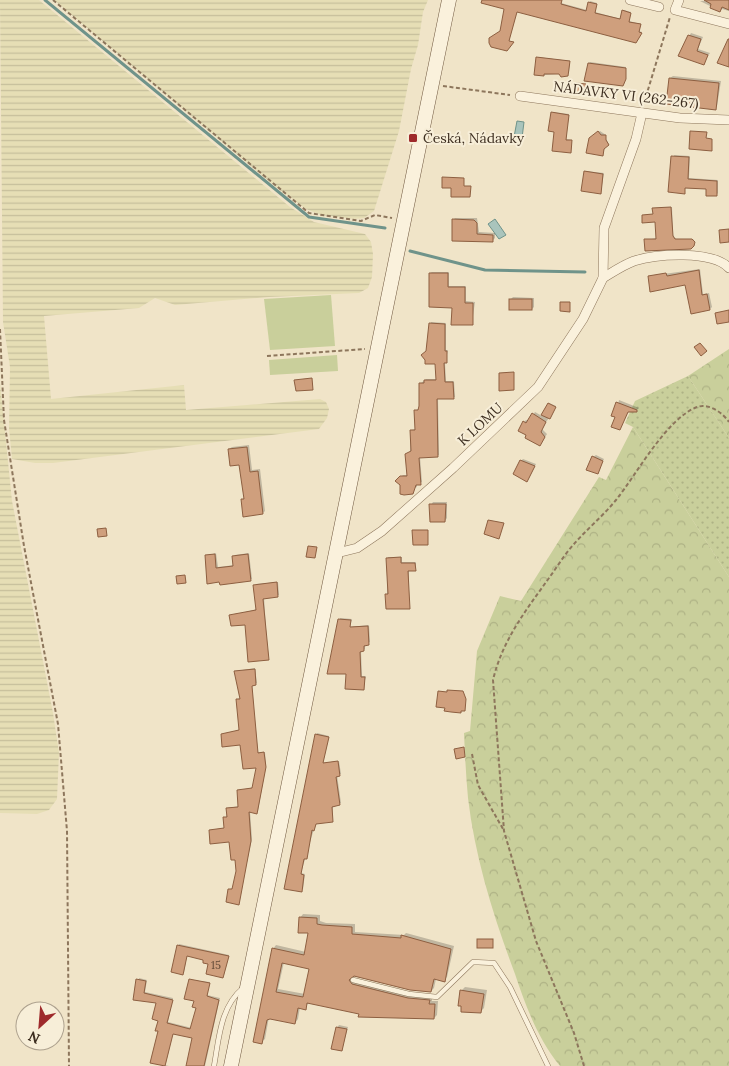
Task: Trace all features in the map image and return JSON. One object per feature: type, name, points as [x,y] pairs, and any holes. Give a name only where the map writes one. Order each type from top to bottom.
[{"type":"street","points":[[231,1066],[449,0]]},
{"type":"street","points":[[630,0],[659,7]]},
{"type":"street","points":[[679,0],[675,10],[729,24]]},
{"type":"street","name":"NÁDAVKY VI (262-267)","points":[[520,96],[642,113],[729,120]]},
{"type":"street","name":"K LOMU","points":[[337,553],[357,548],[376,536],[524,403],[538,386],[583,319],[603,278],[604,228],[636,139],[642,113]]},
{"type":"street","points":[[603,278],[625,265],[648,258],[699,256],[715,258],[729,268]]},
{"type":"lane","points":[[353,980],[409,994],[437,997],[473,962],[494,963],[510,987],[548,1066]]},
{"type":"lane","points":[[214,1066],[222,1022],[228,1006],[236,993],[248,984]]},
{"type":"path","points":[[53,0],[309,213],[360,221],[375,215],[403,220]]},
{"type":"path","points":[[642,113],[664,30],[675,10]]},
{"type":"path","points":[[440,86],[520,96]]},
{"type":"path","points":[[0,329],[4,420],[24,546],[58,724],[67,831],[69,1066]]},
{"type":"path","points":[[266,356],[361,349],[377,350]]},
{"type":"path","points":[[584,1066],[574,1033],[536,941],[504,831],[493,680],[498,659],[510,635],[572,546],[614,502],[664,433],[698,406],[708,406],[718,411],[729,422]]},
{"type":"path","points":[[472,754],[478,786],[485,802],[504,831]]},
{"type":"shaded area","points":[[0,0],[39,0],[290,207],[314,222],[365,234],[371,242],[373,254],[372,277],[368,288],[359,293],[269,297],[175,305],[155,298],[139,308],[44,316],[51,399],[184,385],[186,410],[320,399],[326,402],[329,409],[327,418],[319,429],[53,463],[35,463],[12,459],[9,428],[10,367],[3,322]]},
{"type":"shaded area","points":[[54,0],[428,0],[423,12],[418,45],[411,69],[399,131],[374,211],[364,218],[355,219],[321,215],[306,209],[276,187]]},
{"type":"shaded area","points":[[0,383],[12,501],[59,753],[57,799],[49,810],[37,814],[0,813]]},
{"type":"green space","points":[[331,295],[335,346],[270,350],[264,299]]},
{"type":"green space","points":[[729,349],[729,438],[688,376]]},
{"type":"green space","points":[[337,355],[338,371],[270,375],[269,360]]},
{"type":"green space","points":[[688,376],[729,438],[729,577],[633,427],[625,423],[635,401]]},
{"type":"green space","points":[[633,427],[729,577],[729,1066],[560,1066],[539,1034],[524,999],[486,887],[471,820],[467,790],[464,733],[470,731],[477,651],[500,596],[521,601],[599,477],[606,480]]},
{"type":"water","points":[[517,121],[524,122],[522,138],[514,137]]},
{"type":"water","points":[[495,219],[506,235],[499,239],[488,224]]},
{"type":"building","points":[[482,0],[562,0],[561,4],[586,11],[588,2],[597,4],[595,13],[620,19],[622,10],[631,13],[629,22],[641,24],[639,32],[642,33],[636,43],[517,12],[509,41],[514,42],[507,51],[491,47],[489,43],[489,38],[500,31],[504,9],[481,3]]},
{"type":"building","points":[[704,0],[729,0],[729,10],[722,7],[720,12],[710,8],[711,4]]},
{"type":"building","points":[[688,35],[701,39],[697,51],[708,55],[704,65],[678,56]]},
{"type":"building","points":[[729,39],[729,67],[717,63]]},
{"type":"building","points":[[536,57],[570,61],[568,76],[561,77],[559,74],[534,75]]},
{"type":"building","points":[[588,63],[626,68],[626,79],[623,86],[584,81]]},
{"type":"building","points":[[669,78],[719,83],[716,110],[666,104]]},
{"type":"building","points":[[576,83],[586,84],[585,94],[575,93]]},
{"type":"building","points":[[551,112],[569,115],[566,140],[572,140],[571,153],[552,151],[554,132],[548,131]]},
{"type":"building","points":[[598,131],[601,135],[606,135],[609,145],[604,149],[603,156],[586,153],[589,138]]},
{"type":"building","points":[[690,131],[707,132],[706,138],[712,139],[712,151],[689,149]]},
{"type":"building","points":[[671,156],[689,157],[688,179],[717,181],[717,196],[706,196],[706,189],[685,188],[685,194],[668,192]]},
{"type":"building","points":[[584,171],[603,174],[601,194],[581,191]]},
{"type":"building","points":[[442,177],[464,178],[464,186],[471,186],[470,197],[451,197],[451,188],[442,188]]},
{"type":"building","points":[[671,207],[673,236],[675,239],[692,239],[695,242],[694,246],[691,249],[645,251],[644,239],[656,239],[655,222],[642,223],[642,215],[653,214],[652,208]]},
{"type":"building","points":[[452,219],[474,220],[477,223],[477,234],[493,235],[493,242],[452,241]]},
{"type":"building","points":[[729,229],[729,242],[720,243],[719,230]]},
{"type":"building","points":[[699,270],[702,295],[707,294],[710,310],[691,314],[685,285],[650,292],[648,276],[666,273],[667,276]]},
{"type":"building","points":[[429,273],[448,273],[448,287],[465,287],[465,303],[473,303],[473,325],[451,325],[452,308],[429,307]]},
{"type":"building","points":[[509,299],[532,299],[532,310],[509,310]]},
{"type":"building","points":[[560,302],[570,302],[570,312],[560,311]]},
{"type":"building","points":[[729,310],[729,322],[717,324],[715,313]]},
{"type":"building","points":[[429,323],[445,324],[447,363],[444,363],[445,382],[453,382],[454,399],[437,399],[438,457],[419,458],[421,485],[416,485],[413,494],[404,495],[400,494],[400,485],[395,481],[400,476],[407,476],[405,454],[411,451],[410,430],[415,430],[414,410],[418,410],[419,406],[419,383],[424,383],[424,380],[436,380],[435,364],[425,364],[425,360],[421,355],[426,351]]},
{"type":"building","points":[[700,343],[707,351],[701,356],[694,347]]},
{"type":"building","points":[[514,372],[514,390],[499,391],[499,373]]},
{"type":"building","points":[[312,378],[313,390],[296,391],[294,380]]},
{"type":"building","points":[[616,402],[637,410],[637,412],[628,412],[620,430],[611,427],[615,417],[611,416]]},
{"type":"building","points":[[548,403],[556,407],[550,419],[541,415]]},
{"type":"building","points":[[532,413],[546,422],[541,432],[545,437],[540,446],[525,438],[526,435],[518,431],[523,421],[526,423]]},
{"type":"building","points":[[247,447],[250,472],[258,471],[263,514],[243,517],[241,499],[244,499],[239,465],[230,466],[228,449]]},
{"type":"building","points":[[592,456],[603,461],[598,474],[586,470]]},
{"type":"building","points":[[520,460],[535,466],[527,482],[513,474]]},
{"type":"building","points":[[429,504],[446,504],[445,522],[430,522]]},
{"type":"building","points":[[488,520],[504,523],[499,539],[484,534]]},
{"type":"building","points":[[106,528],[107,536],[98,537],[97,529]]},
{"type":"building","points":[[412,530],[428,530],[428,545],[413,545]]},
{"type":"building","points":[[308,546],[317,547],[315,558],[306,557]]},
{"type":"building","points":[[215,554],[216,568],[233,566],[232,556],[248,554],[251,581],[220,585],[219,582],[207,584],[205,555]]},
{"type":"building","points":[[401,557],[401,563],[415,563],[416,571],[408,571],[410,609],[386,609],[385,594],[388,594],[386,558]]},
{"type":"building","points":[[185,575],[186,583],[177,584],[176,576]]},
{"type":"building","points":[[277,582],[278,597],[263,599],[269,660],[248,662],[245,625],[231,626],[229,615],[256,610],[253,585]]},
{"type":"building","points":[[338,619],[351,620],[350,627],[368,626],[369,645],[364,646],[364,651],[360,652],[361,677],[365,677],[364,690],[345,689],[346,674],[327,674]]},
{"type":"building","points":[[255,669],[256,685],[252,686],[258,753],[264,752],[266,767],[257,814],[249,812],[251,841],[239,905],[226,902],[228,889],[232,889],[236,871],[235,860],[231,860],[229,842],[210,844],[209,830],[224,828],[223,817],[227,817],[226,808],[238,807],[237,790],[252,788],[256,768],[243,769],[240,745],[222,747],[221,734],[239,730],[236,699],[240,699],[234,671]]},
{"type":"building","points":[[447,690],[463,691],[466,699],[465,711],[461,711],[461,713],[451,712],[444,711],[445,708],[436,707],[438,691],[447,692]]},
{"type":"building","points":[[315,734],[329,737],[323,763],[338,761],[340,776],[336,777],[340,805],[332,807],[333,822],[316,824],[314,831],[312,830],[307,859],[304,859],[301,874],[304,875],[302,892],[284,889]]},
{"type":"building","points":[[464,747],[465,757],[456,759],[454,749]]},
{"type":"building","points":[[299,917],[317,918],[317,924],[352,927],[352,934],[401,938],[401,935],[451,949],[445,982],[434,979],[431,992],[410,990],[354,976],[349,980],[352,984],[408,998],[430,1000],[429,1004],[435,1004],[434,1019],[358,1017],[359,1014],[307,1003],[306,1010],[298,1008],[295,1024],[267,1020],[262,1044],[253,1042],[272,948],[304,955],[308,933],[298,933]],"holes":[[[282,963],[309,969],[303,997],[276,992]]]},
{"type":"building","points":[[477,939],[493,939],[493,948],[477,948]]},
{"type":"building","points":[[177,945],[229,956],[223,978],[206,974],[208,964],[203,963],[203,960],[187,956],[183,975],[171,972]]},
{"type":"building","points":[[136,979],[146,981],[144,993],[173,1000],[167,1023],[190,1029],[196,1008],[192,1007],[194,1001],[184,999],[189,979],[210,983],[207,996],[219,1000],[204,1066],[186,1066],[192,1038],[173,1034],[165,1066],[150,1063],[158,1031],[155,1031],[158,1021],[152,1019],[156,1003],[133,1000]]},
{"type":"building","points":[[460,990],[484,994],[481,1013],[461,1012],[461,1006],[458,1006]]},
{"type":"building","points":[[336,1027],[347,1029],[342,1051],[331,1049]]},
{"type":"waterway","points":[[45,0],[309,217],[385,228]]},
{"type":"waterway","points":[[410,251],[485,270],[585,272]]},
{"type":"place","name":"Česká, Nádavky","points":[[413,138]]}]
